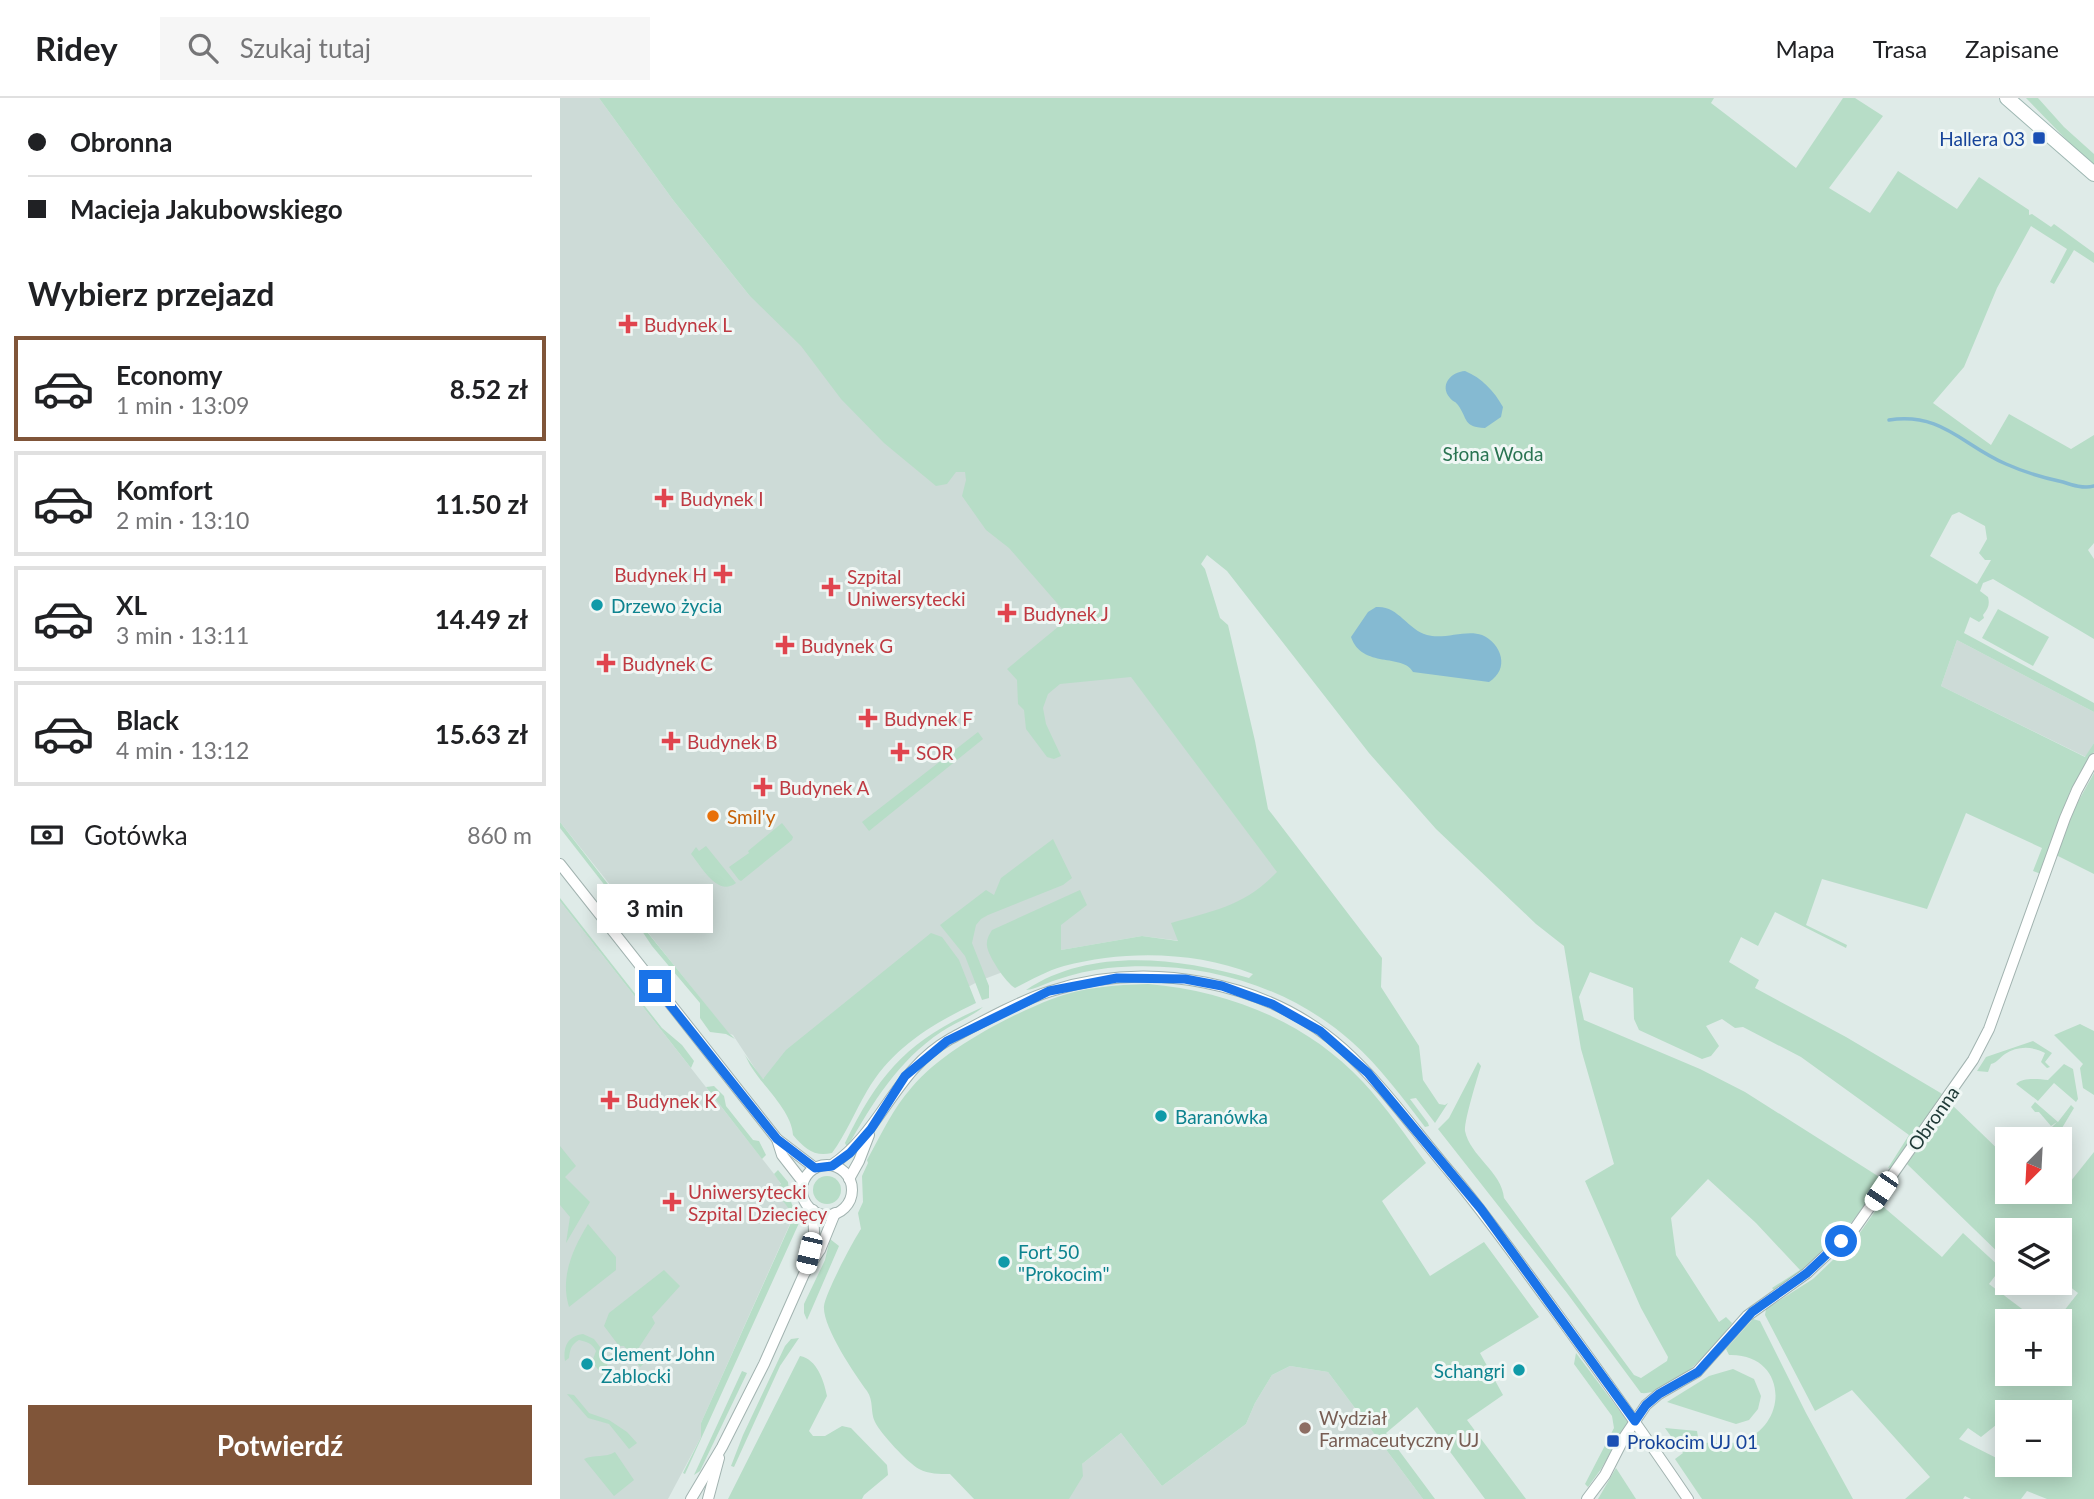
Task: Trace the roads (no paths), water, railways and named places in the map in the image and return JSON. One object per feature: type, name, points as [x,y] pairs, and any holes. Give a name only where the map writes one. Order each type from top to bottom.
[{"type":"street","points":[[2010,99],[2094,174]]},
{"type":"street","name":"Obronna","points":[[1587,1499],[1605,1475],[1646,1405],[1659,1394],[1698,1372],[1747,1316],[1807,1273],[1855,1228],[1973,1060],[1989,1029],[2070,804],[2094,759]]},
{"type":"street","points":[[560,864],[777,1139],[815,1168]]},
{"type":"street","points":[[832,1166],[850,1153],[871,1129],[905,1076],[947,1041],[1049,991],[1117,978],[1160,977],[1222,986],[1253,996],[1320,1031],[1368,1073],[1481,1209],[1635,1421],[1688,1499]]},
{"type":"street","points":[[813,1210],[828,1214],[843,1208],[850,1196],[849,1179],[871,1129]]},
{"type":"street","points":[[691,1499],[722,1447],[764,1364],[804,1274],[814,1232],[813,1210],[803,1197],[803,1182],[782,1155],[777,1139]]},
{"type":"street","points":[[803,1182],[815,1168],[832,1166],[839,1168],[849,1179]]},
{"type":"street","points":[[804,1274],[821,1250],[835,1213]]},
{"type":"street","points":[[708,1499],[722,1447]]},
{"type":"water","points":[[1465,371],[1487,386],[1503,407],[1501,417],[1485,428],[1469,424],[1447,393],[1448,380]]},
{"type":"water","points":[[1376,607],[1384,607],[1397,613],[1427,635],[1482,635],[1499,650],[1500,670],[1489,682],[1413,672],[1401,663],[1364,653],[1356,647],[1351,637],[1368,612]]},
{"type":"waterway","points":[[1889,420],[1907,419],[1938,425],[2020,470],[2074,485],[2094,486]]},
{"type":"place","name":"Hallera 03","points":[[2039,138]]},
{"type":"place","name":"Budynek L","points":[[628,324]]},
{"type":"place","name":"Budynek I","points":[[664,498]]},
{"type":"place","name":"Budynek H","points":[[723,574]]},
{"type":"place","name":"Szpital Uniwersytecki","points":[[831,587]]},
{"type":"place","name":"Drzewo życia","points":[[597,605]]},
{"type":"place","name":"Budynek J","points":[[1007,613]]},
{"type":"place","name":"Budynek G","points":[[785,645]]},
{"type":"place","name":"Budynek C","points":[[606,663]]},
{"type":"place","name":"Budynek F","points":[[868,718]]},
{"type":"place","name":"Budynek B","points":[[671,741]]},
{"type":"place","name":"SOR","points":[[900,752]]},
{"type":"place","name":"Budynek A","points":[[763,787]]},
{"type":"place","name":"Smil'y","points":[[713,816]]},
{"type":"place","name":"Budynek K","points":[[610,1100]]},
{"type":"place","name":"Baranówka","points":[[1161,1116]]},
{"type":"place","name":"Uniwersytecki Szpital Dziecięcy","points":[[672,1202]]},
{"type":"place","name":"Fort 50 \"Prokocim\"","points":[[1004,1262]]},
{"type":"place","name":"Clement John Zablocki","points":[[587,1364]]},
{"type":"place","name":"Schangri","points":[[1519,1370]]},
{"type":"place","name":"Wydział Farmaceutyczny UJ","points":[[1305,1428]]},
{"type":"place","name":"Prokocim UJ 01","points":[[1613,1441]]},
{"type":"park label","name":"Słona Woda","points":[[1493,453]]}]
